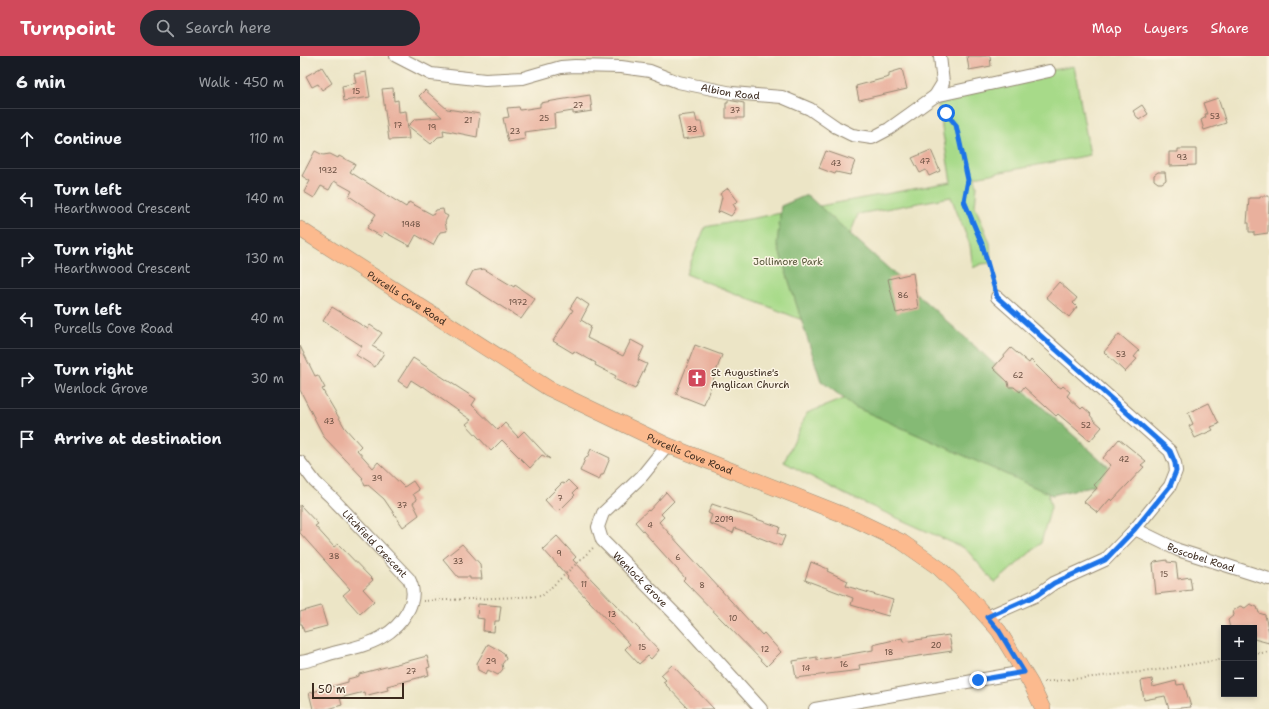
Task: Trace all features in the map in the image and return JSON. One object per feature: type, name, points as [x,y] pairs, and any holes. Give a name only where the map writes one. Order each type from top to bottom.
[{"type":"main road","name":"Purcells Cove Road","points":[[300,229],[548,388],[667,445],[847,516],[902,542],[939,568],[967,595],[999,631],[1028,678],[1043,709]]},
{"type":"street","name":"Albion Road","points":[[396,56],[431,74],[485,80],[523,78],[561,67],[575,66],[621,67],[650,71],[678,82],[732,93],[782,97],[810,109],[836,127],[852,135],[872,138],[890,129],[938,95],[1049,71]]},
{"type":"street","points":[[938,95],[943,83],[940,56]]},
{"type":"street","points":[[987,617],[1037,595],[1054,583],[1105,560],[1135,529],[1174,480],[1176,471],[1175,463],[1170,451],[997,297]]},
{"type":"street","points":[[602,540],[598,527],[599,519],[603,513],[642,476],[667,445]]},
{"type":"street","name":"Litchfield Crescent","points":[[300,462],[315,482],[409,579],[413,588],[412,602]]},
{"type":"street","name":"Boscobel Road","points":[[1135,529],[1178,550],[1269,579]]},
{"type":"street","name":"Wenlock Grove","points":[[602,540],[679,618],[761,709]]},
{"type":"street","points":[[300,662],[371,642],[384,636],[404,617],[412,602]]},
{"type":"street","points":[[815,709],[1028,678]]},
{"type":"path","points":[[938,95],[946,113],[956,125],[968,180],[964,201],[982,244],[997,297]]},
{"type":"path","points":[[412,602],[542,596],[602,540]]},
{"type":"path","points":[[1257,654],[1269,652]]},
{"type":"path","points":[[1028,678],[1151,671],[1221,659]]},
{"type":"green space","name":"Jollimore Park","points":[[1074,66],[1090,155],[975,177],[977,186],[975,206],[990,243],[991,263],[981,264],[973,268],[970,245],[951,197],[858,214],[815,325],[686,274],[705,227],[951,182],[938,104],[985,83]]},
{"type":"green space","points":[[807,195],[1122,479],[1052,495],[855,407],[821,381],[777,244],[781,206]]},
{"type":"green space","points":[[890,381],[1041,462],[1051,507],[1041,543],[995,583],[966,549],[844,494],[784,462],[807,413]]},
{"type":"building","points":[[967,56],[990,56],[991,66],[969,70]]},
{"type":"building","points":[[322,67],[332,83],[322,90],[318,84],[312,87],[306,76]]},
{"type":"building","points":[[902,69],[907,89],[859,100],[856,86],[889,77],[889,73]]},
{"type":"building","points":[[366,72],[370,97],[344,101],[342,86],[356,83],[354,74]]},
{"type":"building","points":[[393,88],[394,101],[398,100],[399,112],[406,111],[409,139],[389,140],[382,89]]},
{"type":"building","points":[[425,90],[447,109],[480,114],[477,137],[443,130],[444,136],[438,137],[431,144],[408,126],[415,119],[442,117],[419,96]]},
{"type":"building","points":[[590,95],[592,111],[573,114],[573,111],[554,114],[555,128],[524,132],[525,139],[508,142],[503,118],[509,117],[507,108],[519,107],[520,110],[540,107],[540,103]]},
{"type":"building","points":[[1218,98],[1226,123],[1204,130],[1201,120],[1206,117],[1205,114],[1207,114],[1203,103]]},
{"type":"building","points":[[728,100],[744,103],[744,118],[726,118],[726,103],[728,103]]},
{"type":"building","points":[[1142,105],[1148,114],[1139,120],[1133,111]]},
{"type":"building","points":[[695,114],[697,122],[701,122],[704,136],[683,139],[678,116]]},
{"type":"building","points":[[1178,149],[1196,149],[1196,165],[1169,166],[1169,152],[1178,152]]},
{"type":"building","points":[[931,150],[940,171],[929,176],[926,170],[920,173],[912,158]]},
{"type":"building","points":[[315,151],[323,155],[330,154],[338,158],[339,156],[355,164],[350,172],[406,207],[409,202],[433,215],[436,210],[443,209],[444,214],[448,216],[445,222],[447,231],[440,232],[433,245],[416,235],[410,246],[384,232],[382,237],[367,228],[376,214],[349,196],[352,191],[334,181],[329,190],[321,186],[314,198],[304,192],[310,181],[302,176]]},
{"type":"building","points":[[826,151],[855,161],[850,175],[836,172],[835,174],[819,168]]},
{"type":"building","points":[[1158,172],[1165,172],[1166,180],[1162,183],[1158,183],[1154,180],[1154,175]]},
{"type":"building","points":[[728,188],[738,201],[733,204],[736,209],[731,216],[720,211],[718,213],[722,197],[720,194]]},
{"type":"building","points":[[1260,196],[1269,196],[1268,233],[1254,235],[1254,232],[1249,232],[1249,223],[1247,223],[1249,198],[1260,198]]},
{"type":"building","points":[[484,269],[514,287],[515,285],[535,299],[521,319],[466,284],[473,271]]},
{"type":"building","points":[[913,273],[918,308],[896,313],[888,279]]},
{"type":"building","points":[[1059,282],[1077,298],[1073,303],[1077,307],[1069,317],[1046,297]]},
{"type":"building","points":[[577,297],[589,305],[581,320],[591,326],[587,338],[623,356],[631,340],[644,347],[638,360],[647,364],[635,389],[614,379],[616,376],[595,365],[596,363],[574,351],[573,353],[553,341],[573,310],[570,308]]},
{"type":"building","points":[[332,307],[368,329],[370,325],[382,333],[372,346],[384,353],[375,367],[356,355],[362,346],[323,321]]},
{"type":"building","points":[[1119,334],[1139,351],[1134,357],[1137,359],[1125,372],[1104,352]]},
{"type":"building","points":[[695,345],[722,355],[704,405],[676,394]]},
{"type":"building","points":[[300,346],[315,376],[318,375],[325,388],[322,389],[345,428],[361,446],[357,450],[373,468],[378,462],[404,487],[413,481],[419,490],[413,494],[417,500],[413,503],[419,515],[403,527],[384,499],[368,485],[365,486],[362,479],[363,478],[324,437],[300,390]]},
{"type":"building","points":[[1011,348],[1029,363],[1031,360],[1056,385],[1061,388],[1063,386],[1070,392],[1067,396],[1081,409],[1083,407],[1091,414],[1090,415],[1094,420],[1102,427],[1090,441],[1058,414],[1056,416],[1024,387],[1020,392],[1014,387],[1009,387],[1008,382],[993,368]]},
{"type":"building","points":[[413,358],[476,399],[472,405],[498,430],[505,423],[518,437],[524,431],[550,459],[542,455],[530,468],[502,440],[491,451],[466,424],[471,420],[423,386],[422,387],[411,380],[407,387],[398,381]]},
{"type":"building","points":[[1209,403],[1219,424],[1211,427],[1213,430],[1195,438],[1189,426],[1193,424],[1188,413]]},
{"type":"building","points":[[1119,439],[1146,461],[1141,465],[1144,467],[1112,501],[1110,499],[1098,513],[1084,502],[1097,488],[1094,485],[1111,465],[1103,458]]},
{"type":"building","points":[[591,449],[610,458],[603,475],[601,475],[599,480],[580,471]]},
{"type":"building","points":[[568,480],[577,489],[573,493],[575,495],[557,513],[545,500],[562,483],[564,484]]},
{"type":"building","points":[[666,492],[674,501],[661,514],[664,517],[659,522],[762,635],[764,633],[781,652],[767,666],[683,580],[685,578],[635,522],[648,510],[649,511]]},
{"type":"building","points":[[712,504],[780,527],[778,533],[785,536],[781,546],[735,528],[733,533],[709,523],[712,515],[708,513]]},
{"type":"building","points":[[300,505],[318,524],[315,526],[334,547],[338,544],[373,580],[363,589],[374,601],[360,614],[343,595],[350,589],[300,533]]},
{"type":"building","points":[[557,536],[576,557],[573,560],[659,650],[651,659],[648,656],[639,664],[625,649],[630,644],[567,578],[568,577],[543,549]]},
{"type":"building","points":[[462,544],[480,564],[482,579],[458,577],[443,559]]},
{"type":"building","points":[[1167,560],[1167,562],[1176,563],[1178,579],[1190,577],[1192,590],[1156,594],[1153,564],[1155,562]]},
{"type":"building","points":[[811,562],[828,569],[827,571],[848,581],[846,586],[893,600],[888,616],[851,605],[853,598],[805,580]]},
{"type":"building","points":[[478,604],[501,606],[499,621],[495,621],[494,632],[483,631],[484,619],[477,618]]},
{"type":"building","points":[[1250,604],[1257,607],[1259,613],[1265,615],[1269,633],[1269,643],[1257,640],[1257,625],[1229,625],[1228,620],[1234,615],[1233,611],[1240,606],[1245,608]]},
{"type":"building","points":[[321,606],[327,626],[304,632],[302,624],[300,624],[300,612]]},
{"type":"building","points":[[949,635],[952,651],[859,665],[860,670],[796,678],[793,661],[817,657],[817,660],[873,650],[873,645],[902,638],[903,642]]},
{"type":"building","points":[[488,644],[504,653],[506,659],[502,664],[503,669],[498,675],[488,670],[486,674],[478,670],[477,663]]},
{"type":"building","points":[[427,656],[430,667],[427,668],[429,675],[387,686],[388,690],[365,696],[364,692],[340,698],[342,705],[328,709],[313,709],[309,693],[348,682],[348,679],[359,676],[359,674]]},
{"type":"building","points":[[672,665],[714,709],[689,709],[663,682],[666,680],[661,675]]},
{"type":"building","points":[[1152,679],[1153,687],[1176,681],[1177,685],[1184,684],[1191,707],[1169,709],[1165,696],[1144,700],[1141,681]]},
{"type":"place","name":"St Augustine's Anglican Church","points":[[697,378]]},
{"type":"route","points":[[946,113],[956,125],[968,180],[964,201],[982,244],[997,297],[1170,451],[1175,463],[1176,471],[1174,480],[1170,486],[1135,529],[1105,560],[1054,583],[1037,595],[987,617],[1012,650],[1024,672],[978,680]]}]
